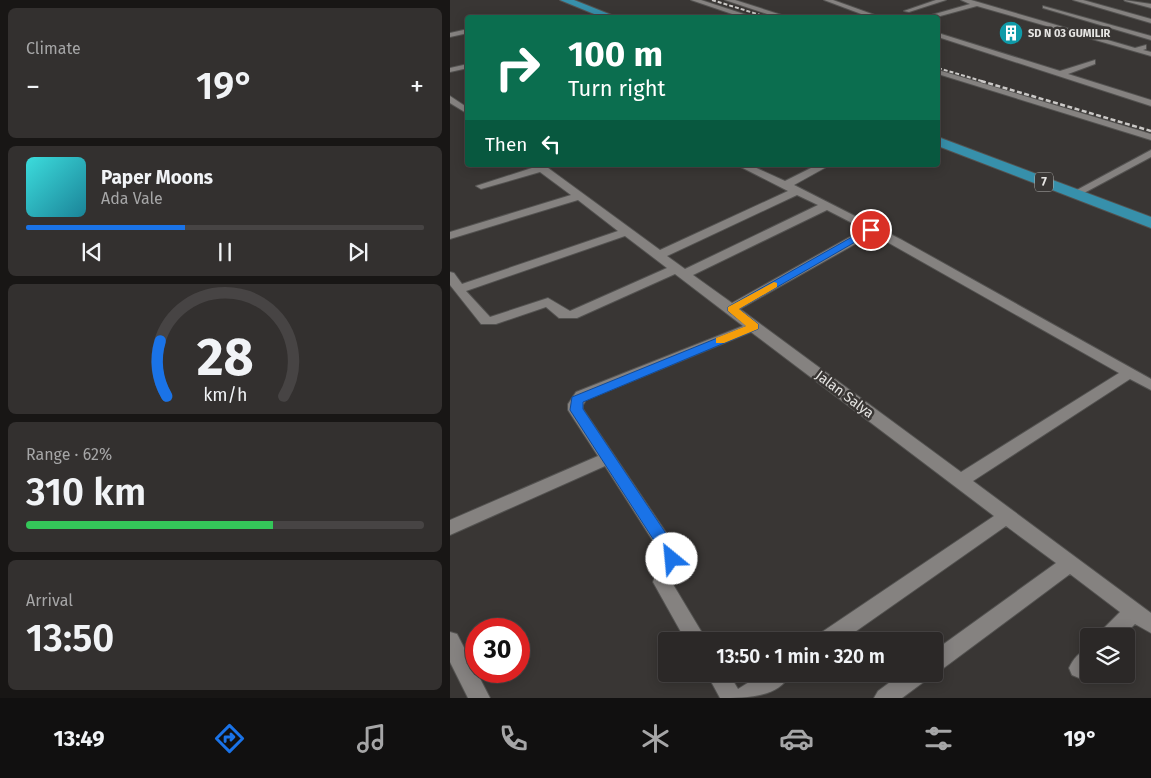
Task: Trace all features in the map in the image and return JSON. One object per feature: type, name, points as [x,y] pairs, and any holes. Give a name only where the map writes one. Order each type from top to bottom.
[{"type":"highway","points":[[558,0],[598,15]]},
{"type":"highway","points":[[565,0],[606,15]]},
{"type":"highway","name":"7","points":[[940,138],[1151,217]]},
{"type":"highway","name":"7","points":[[940,142],[1151,223]]},
{"type":"street","points":[[694,0],[743,15]]},
{"type":"street","points":[[728,0],[778,15]]},
{"type":"street","points":[[827,0],[871,15]]},
{"type":"street","points":[[907,11],[943,0]]},
{"type":"street","points":[[964,0],[1151,54]]},
{"type":"street","points":[[935,15],[991,0]]},
{"type":"street","points":[[1076,0],[1151,21]]},
{"type":"street","points":[[1127,0],[1151,6]]},
{"type":"street","points":[[1061,2],[1042,8],[1151,38]]},
{"type":"street","points":[[1016,15],[1031,11]]},
{"type":"street","points":[[450,35],[465,32]]},
{"type":"street","points":[[940,36],[1151,103]]},
{"type":"street","points":[[940,43],[952,40]]},
{"type":"street","points":[[1135,50],[1151,44]]},
{"type":"street","points":[[1061,74],[1092,62]]},
{"type":"street","points":[[450,70],[465,67]]},
{"type":"street","points":[[940,73],[1151,137]]},
{"type":"street","points":[[450,100],[465,110]]},
{"type":"street","points":[[1080,191],[1151,153]]},
{"type":"street","points":[[482,186],[537,167]]},
{"type":"street","name":"Jalan Salya","points":[[541,167],[1151,624]]},
{"type":"street","points":[[746,167],[828,206],[995,295],[1151,385]]},
{"type":"street","points":[[807,167],[814,170]]},
{"type":"street","points":[[659,255],[792,188],[821,167]]},
{"type":"street","points":[[450,236],[579,196]]},
{"type":"street","points":[[450,276],[457,294],[486,320],[499,319],[548,302],[568,316],[681,271],[828,206]]},
{"type":"street","points":[[732,309],[871,230]]},
{"type":"street","points":[[457,294],[628,232]]},
{"type":"street","points":[[692,632],[662,582],[661,577],[672,559],[671,554],[576,410],[576,400],[754,326]]},
{"type":"street","points":[[960,481],[1130,373]]},
{"type":"street","points":[[450,528],[608,458]]},
{"type":"street","points":[[839,632],[1007,516]]},
{"type":"street","points":[[943,655],[1070,563]]},
{"type":"street","points":[[1118,628],[1134,612]]},
{"type":"street","points":[[450,641],[479,698]]},
{"type":"street","points":[[721,682],[732,698]]},
{"type":"street","points":[[743,698],[768,682]]},
{"type":"street","points":[[885,698],[907,682]]},
{"type":"railway","points":[[712,0],[760,15]]},
{"type":"railway","points":[[940,69],[985,82]]},
{"type":"railway","points":[[981,81],[1151,131]]},
{"type":"slow traffic","points":[[720,340],[754,326],[732,309],[774,285]]},
{"type":"place","name":"SD N 03 GUMILIR","points":[[1011,33]]},
{"type":"route","points":[[672,559],[671,554],[576,410],[576,400],[754,326],[732,309],[871,230]]}]
